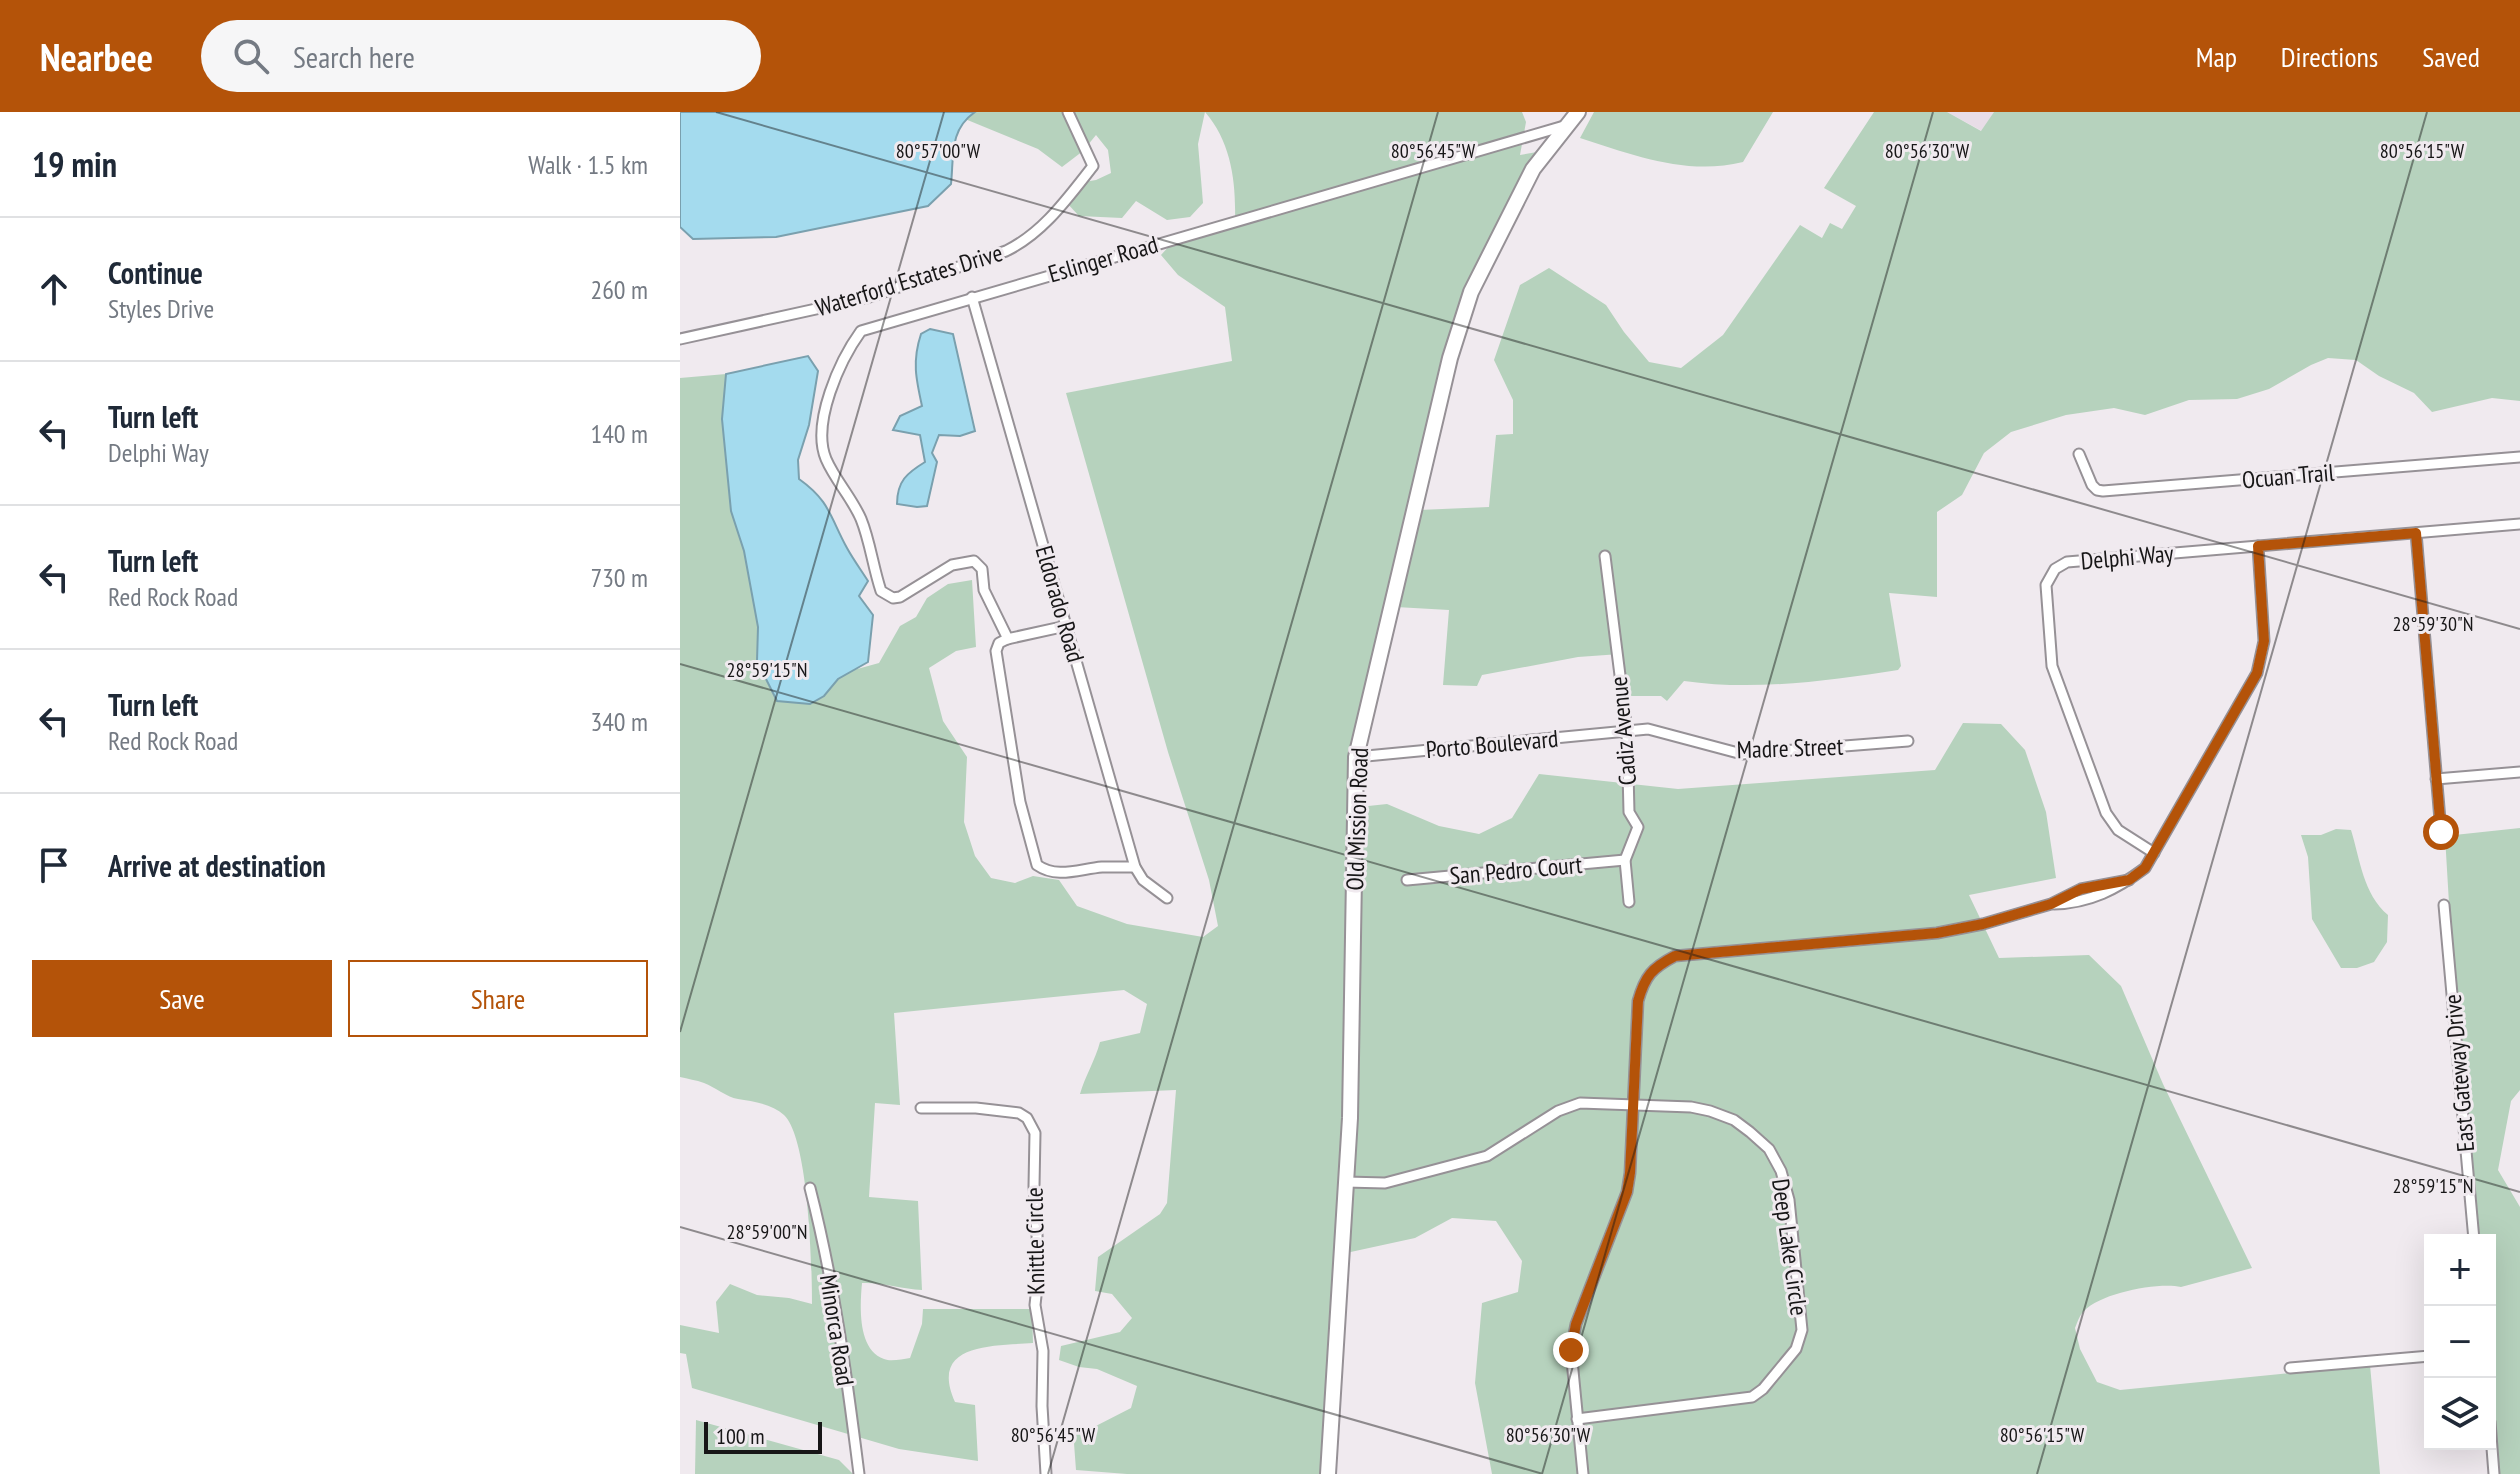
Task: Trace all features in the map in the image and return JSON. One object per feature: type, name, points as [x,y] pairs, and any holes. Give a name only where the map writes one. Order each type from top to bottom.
[{"type":"street","name":"Waterford Estates Drive","points":[[680,339],[866,298],[1025,242],[1058,211],[1093,166],[1068,112]]},
{"type":"street","name":"Old Mission Road","points":[[1328,1474],[1350,1118],[1356,757],[1450,358],[1471,292],[1533,169],[1578,112]]},
{"type":"street","name":"Eslinger Road","points":[[1008,639],[984,590],[982,569],[978,564],[969,561],[952,565],[910,592],[893,598],[881,591],[860,517],[826,459],[823,444],[832,387],[846,351],[861,331],[1564,126]]},
{"type":"street","name":"Eldorado Road","points":[[972,297],[1135,867],[1143,880],[1167,898]]},
{"type":"street","name":"Ocuan Trail","points":[[2079,454],[2092,485],[2103,491],[2520,457]]},
{"type":"street","name":"Delphi Way","points":[[2154,853],[2118,830],[2106,813],[2052,666],[2046,585],[2055,569],[2067,562],[2520,524]]},
{"type":"street","points":[[2416,533],[2441,832]]},
{"type":"street","points":[[2051,904],[2071,904],[2090,899],[2129,880],[2145,868],[2154,853],[2257,673],[2264,641],[2258,546]]},
{"type":"street","name":"Cadiz Avenue","points":[[1605,556],[1627,731],[1629,812],[1638,827],[1625,860],[1629,902]]},
{"type":"street","points":[[1066,626],[1008,639],[999,643],[996,651],[1020,802],[1037,865],[1047,872],[1060,873],[1102,867],[1135,867]]},
{"type":"street","name":"Madre Street","points":[[1627,731],[1648,729],[1667,732],[1742,754],[1908,741]]},
{"type":"street","name":"Porto Boulevard","points":[[1356,757],[1627,731]]},
{"type":"street","points":[[2436,779],[2520,772]]},
{"type":"street","name":"San Pedro Court","points":[[1407,880],[1625,860]]},
{"type":"street","points":[[1583,1474],[1571,1350],[1576,1324],[1627,1192],[1638,1001],[1643,984],[1655,966],[1675,956],[1937,933],[1983,924],[2051,904],[2089,888],[2129,880]]},
{"type":"street","points":[[2089,888],[2090,899]]},
{"type":"street","name":"East Gateway Drive","points":[[2444,905],[2473,1234]]},
{"type":"street","name":"Deep Lake Circle","points":[[1346,1182],[1385,1183],[1487,1156],[1558,1111],[1580,1103],[1710,1111],[1734,1120],[1769,1149],[1781,1171],[1789,1200],[1802,1330],[1796,1349],[1763,1389],[1752,1397],[1577,1419]]},
{"type":"street","name":"Knittle Circle","points":[[921,1108],[976,1108],[1019,1113],[1027,1118],[1035,1133],[1034,1186],[1039,1268],[1035,1305],[1043,1351],[1046,1474]]},
{"type":"street","name":"Minorca Road","points":[[810,1188],[821,1231],[840,1339],[859,1474]]},
{"type":"street","points":[[2290,1368],[2424,1357]]},
{"type":"street","points":[[2492,1450],[2494,1474]]},
{"type":"shaded area","points":[[1947,112],[1994,112],[1982,131]]},
{"type":"green space","points":[[975,112],[1205,112],[1198,144],[1203,203],[1190,217],[1167,220],[1136,201],[1122,218],[1079,216],[1066,202],[1072,184],[1096,180],[1111,173],[1108,150],[1096,135],[1083,151],[1062,167],[1038,149],[965,119]]},
{"type":"green space","points":[[1205,112],[1522,112],[1526,122],[1520,155],[1537,152],[1467,290],[1367,688],[1345,979],[1342,1133],[1324,1474],[1127,1474],[1076,1470],[1073,1430],[1090,1429],[1131,1408],[1137,1386],[1097,1369],[1059,1360],[1061,1346],[1120,1332],[1132,1318],[1112,1294],[1095,1291],[1098,1257],[1160,1214],[1167,1203],[1176,1090],[1080,1094],[1100,1042],[1140,1033],[1147,1004],[1124,990],[894,1013],[900,1105],[875,1103],[869,1197],[918,1201],[922,1290],[862,1283],[862,1326],[875,1354],[887,1360],[897,1360],[910,1358],[922,1324],[923,1309],[1032,1309],[1033,1343],[970,1351],[958,1358],[950,1368],[949,1382],[955,1402],[975,1405],[978,1461],[899,1449],[692,1388],[686,1354],[680,1353],[680,1325],[719,1333],[716,1302],[730,1284],[757,1295],[812,1304],[812,1286],[804,1176],[799,1149],[784,1115],[768,1106],[734,1098],[704,1083],[680,1077],[680,378],[726,374],[722,419],[731,511],[744,551],[758,627],[757,661],[776,701],[810,704],[824,696],[838,679],[850,671],[879,663],[900,626],[916,617],[927,598],[948,584],[972,580],[976,647],[956,651],[929,668],[943,721],[967,757],[964,822],[975,856],[991,878],[1015,883],[1033,876],[1059,880],[1077,906],[1127,924],[1203,937],[1218,926],[1209,880],[1168,752],[1066,393],[1232,361],[1225,307],[1178,275],[1161,255],[1181,233],[1235,219],[1230,162],[1221,136]]},
{"type":"green space","points":[[1594,112],[1773,112],[1743,162],[1701,167],[1660,162],[1580,138]]},
{"type":"green space","points":[[1874,112],[1947,112],[1981,131],[1994,112],[2520,112],[2520,401],[2492,398],[2432,412],[2414,393],[2379,376],[2356,360],[2328,358],[2269,389],[2237,399],[2189,400],[2145,415],[2114,408],[2066,415],[2011,432],[1984,453],[1962,495],[1937,512],[1937,597],[1889,593],[1901,666],[1898,670],[1764,685],[1684,681],[1667,701],[1661,696],[1631,696],[1620,654],[1578,657],[1482,675],[1477,686],[1443,685],[1449,610],[1396,607],[1419,510],[1489,507],[1496,435],[1513,434],[1513,400],[1494,360],[1520,285],[1549,268],[1606,305],[1649,362],[1681,368],[1723,335],[1800,225],[1822,238],[1830,223],[1842,229],[1856,206],[1824,188]]},
{"type":"green space","points":[[1963,723],[2001,724],[2025,750],[2046,812],[2056,878],[1969,895],[1999,958],[2089,955],[2121,986],[2163,1084],[2252,1268],[2181,1287],[2130,1290],[2092,1305],[2081,1314],[2075,1328],[2080,1349],[2097,1382],[2120,1390],[2370,1365],[2380,1474],[1492,1474],[1475,1383],[1482,1303],[1518,1292],[1522,1261],[1496,1221],[1452,1218],[1415,1238],[1346,1253],[1359,807],[1387,804],[1439,826],[1479,834],[1512,818],[1539,774],[1678,789],[1935,770]]},
{"type":"green space","points":[[2520,828],[2520,1090],[2511,1101],[2498,1170],[2520,1207],[2520,1474],[2493,1474],[2491,1450],[2496,1450],[2496,1234],[2469,1234],[2445,836]]},
{"type":"green space","points":[[2336,829],[2351,830],[2368,887],[2388,915],[2387,942],[2374,962],[2357,968],[2341,968],[2312,919],[2308,857],[2301,835],[2321,835]]},
{"type":"green space","points":[[696,1420],[839,1460],[853,1474],[695,1474]]},
{"type":"water","points":[[680,112],[975,112],[957,135],[951,184],[928,206],[776,237],[693,239],[680,227]]},
{"type":"water","points":[[930,329],[953,334],[975,431],[960,436],[939,435],[932,453],[937,462],[927,506],[917,507],[897,504],[904,478],[925,462],[920,435],[893,430],[900,416],[922,406],[916,362],[921,334]]},
{"type":"water","points":[[808,356],[818,371],[809,425],[798,460],[799,479],[823,502],[868,581],[859,596],[873,615],[868,662],[838,679],[824,696],[810,704],[777,701],[757,661],[758,627],[744,551],[731,511],[722,419],[726,374]]},
{"type":"route","points":[[1571,1350],[1576,1324],[1627,1192],[1638,1001],[1643,984],[1655,966],[1675,956],[1937,933],[1983,924],[2051,904],[2081,889],[2129,880],[2145,868],[2257,673],[2264,641],[2258,546],[2416,533],[2441,832]]}]
